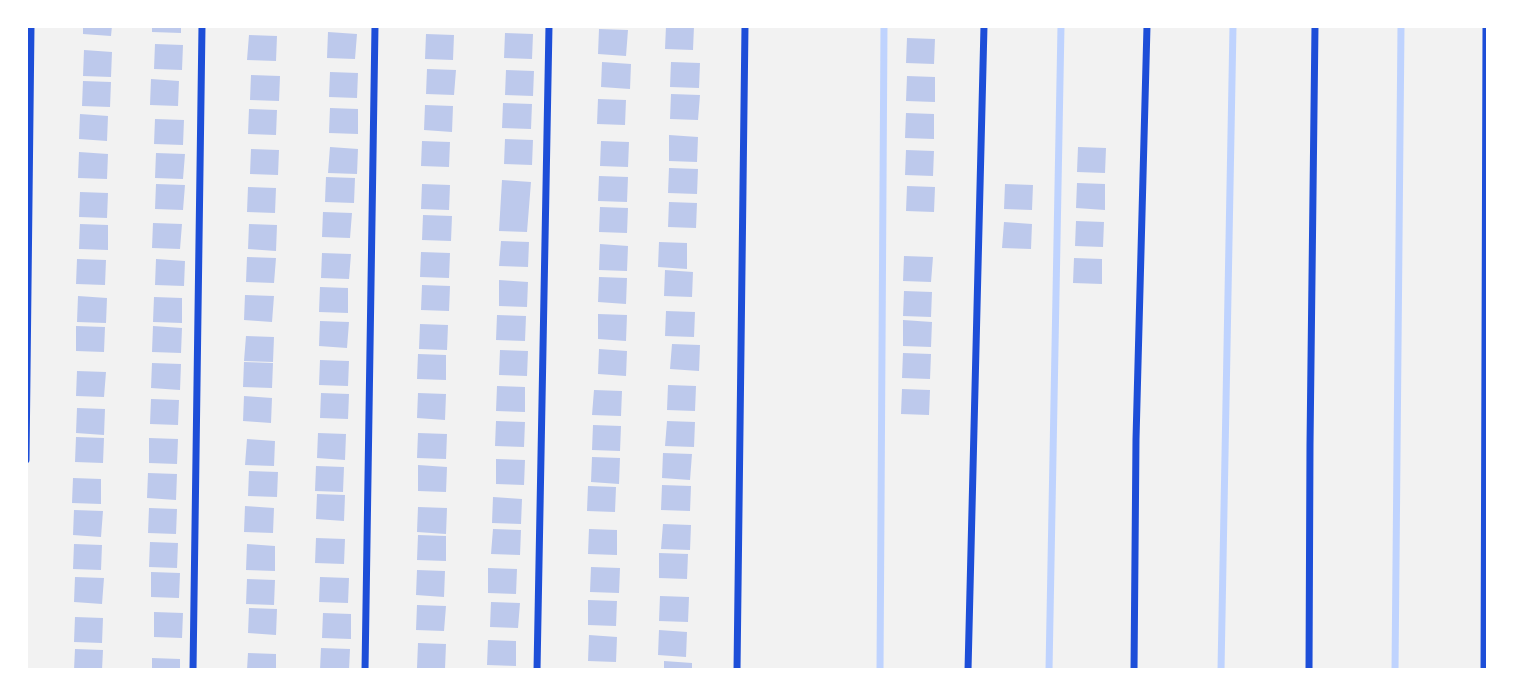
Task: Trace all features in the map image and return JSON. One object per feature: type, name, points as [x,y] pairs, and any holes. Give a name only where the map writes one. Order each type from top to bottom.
[{"type":"street","points":[[26,460],[31,26]]},
{"type":"street","points":[[193,670],[202,26]]},
{"type":"street","points":[[365,670],[375,26]]},
{"type":"street","points":[[537,670],[549,26]]},
{"type":"street","points":[[737,670],[746,26]]},
{"type":"street","points":[[968,670],[984,26]]},
{"type":"street","points":[[1134,670],[1136,439],[1147,26]]},
{"type":"street","points":[[1309,670],[1315,26]]},
{"type":"street","points":[[1484,670],[1486,26]]},
{"type":"building","points":[[83,26],[112,26],[111,36],[83,34]]},
{"type":"building","points":[[152,26],[181,26],[181,33],[152,32]]},
{"type":"building","points":[[666,26],[694,26],[693,50],[665,49]]},
{"type":"building","points":[[599,29],[628,30],[626,56],[598,54]]},
{"type":"building","points":[[328,32],[357,34],[355,59],[327,58]]},
{"type":"building","points":[[505,33],[533,34],[532,59],[504,58]]},
{"type":"building","points":[[426,34],[454,35],[453,60],[425,59]]},
{"type":"building","points":[[249,35],[277,36],[276,61],[247,60]]},
{"type":"building","points":[[907,38],[935,39],[934,64],[906,63]]},
{"type":"building","points":[[155,44],[183,45],[182,70],[154,69]]},
{"type":"building","points":[[84,50],[112,52],[111,77],[83,76]]},
{"type":"building","points":[[602,62],[631,64],[630,89],[601,87]]},
{"type":"building","points":[[671,62],[700,63],[699,88],[670,87]]},
{"type":"building","points":[[427,69],[456,70],[454,95],[426,94]]},
{"type":"building","points":[[506,70],[534,71],[533,96],[505,95]]},
{"type":"building","points":[[330,72],[358,73],[357,98],[329,97]]},
{"type":"building","points":[[251,75],[280,76],[279,101],[250,100]]},
{"type":"building","points":[[907,76],[935,77],[935,102],[906,101]]},
{"type":"building","points":[[151,79],[179,81],[178,106],[150,105]]},
{"type":"building","points":[[83,81],[111,82],[110,107],[82,106]]},
{"type":"building","points":[[671,94],[700,95],[698,120],[670,119]]},
{"type":"building","points":[[598,99],[626,100],[625,125],[597,124]]},
{"type":"building","points":[[503,103],[532,104],[531,129],[502,128]]},
{"type":"building","points":[[425,105],[453,106],[452,132],[424,130]]},
{"type":"building","points":[[330,108],[358,109],[358,134],[329,133]]},
{"type":"building","points":[[249,109],[277,110],[276,135],[248,134]]},
{"type":"building","points":[[906,113],[934,114],[934,139],[905,138]]},
{"type":"building","points":[[80,114],[108,116],[107,141],[79,139]]},
{"type":"building","points":[[155,119],[184,120],[183,145],[154,144]]},
{"type":"building","points":[[669,135],[698,137],[697,162],[669,161]]},
{"type":"building","points":[[505,139],[533,140],[532,165],[504,164]]},
{"type":"building","points":[[422,141],[450,142],[449,167],[421,166]]},
{"type":"building","points":[[601,141],[629,142],[628,167],[600,166]]},
{"type":"building","points":[[330,147],[358,149],[357,174],[328,173]]},
{"type":"building","points":[[1078,147],[1106,148],[1105,173],[1077,172]]},
{"type":"building","points":[[251,149],[279,150],[278,175],[250,174]]},
{"type":"building","points":[[906,150],[934,151],[933,176],[905,175]]},
{"type":"building","points":[[79,152],[108,154],[107,179],[78,178]]},
{"type":"building","points":[[156,153],[185,154],[183,179],[155,178]]},
{"type":"building","points":[[669,168],[698,169],[697,194],[668,193]]},
{"type":"building","points":[[599,176],[628,177],[627,202],[598,201]]},
{"type":"building","points":[[326,177],[355,178],[354,203],[325,202]]},
{"type":"building","points":[[502,180],[531,182],[527,232],[499,231]]},
{"type":"building","points":[[1077,183],[1105,184],[1105,210],[1076,208]]},
{"type":"building","points":[[156,184],[185,185],[183,210],[155,209]]},
{"type":"building","points":[[422,184],[450,185],[449,210],[421,209]]},
{"type":"building","points":[[1005,184],[1033,185],[1032,210],[1004,209]]},
{"type":"building","points":[[907,186],[935,187],[934,212],[906,211]]},
{"type":"building","points":[[248,187],[276,188],[275,213],[247,212]]},
{"type":"building","points":[[80,192],[108,193],[107,218],[79,217]]},
{"type":"building","points":[[669,202],[697,203],[696,228],[668,227]]},
{"type":"building","points":[[600,207],[628,208],[627,233],[599,232]]},
{"type":"building","points":[[323,212],[352,213],[350,238],[322,237]]},
{"type":"building","points":[[423,215],[452,216],[451,241],[422,240]]},
{"type":"building","points":[[1076,221],[1104,222],[1103,247],[1075,246]]},
{"type":"building","points":[[1004,222],[1032,224],[1031,249],[1002,248]]},
{"type":"building","points":[[153,223],[182,224],[180,249],[152,248]]},
{"type":"building","points":[[80,224],[108,225],[108,250],[79,249]]},
{"type":"building","points":[[249,224],[277,225],[276,251],[248,249]]},
{"type":"building","points":[[501,241],[529,242],[528,267],[499,266]]},
{"type":"building","points":[[659,242],[687,243],[687,269],[658,267]]},
{"type":"building","points":[[600,244],[628,246],[627,271],[599,270]]},
{"type":"building","points":[[421,252],[450,253],[449,278],[420,277]]},
{"type":"building","points":[[322,253],[351,254],[349,279],[321,278]]},
{"type":"building","points":[[904,256],[933,257],[931,282],[903,281]]},
{"type":"building","points":[[247,257],[276,258],[274,283],[246,282]]},
{"type":"building","points":[[1074,258],[1102,259],[1102,284],[1073,283]]},
{"type":"building","points":[[77,259],[106,260],[105,285],[76,284]]},
{"type":"building","points":[[156,259],[185,261],[184,286],[155,285]]},
{"type":"building","points":[[665,270],[693,272],[692,297],[664,296]]},
{"type":"building","points":[[599,277],[627,278],[626,304],[598,302]]},
{"type":"building","points":[[499,280],[528,282],[527,307],[499,306]]},
{"type":"building","points":[[422,285],[450,286],[449,311],[421,310]]},
{"type":"building","points":[[320,287],[348,288],[348,313],[319,312]]},
{"type":"building","points":[[904,291],[932,292],[931,317],[903,316]]},
{"type":"building","points":[[245,295],[274,296],[272,322],[244,320]]},
{"type":"building","points":[[78,296],[107,298],[106,323],[77,322]]},
{"type":"building","points":[[154,297],[182,298],[182,323],[153,322]]},
{"type":"building","points":[[666,311],[695,312],[694,337],[665,336]]},
{"type":"building","points":[[598,314],[627,315],[626,341],[598,339]]},
{"type":"building","points":[[497,315],[526,316],[525,341],[496,340]]},
{"type":"building","points":[[903,320],[932,322],[931,347],[903,346]]},
{"type":"building","points":[[320,321],[349,322],[347,348],[319,346]]},
{"type":"building","points":[[420,324],[448,325],[447,350],[419,349]]},
{"type":"building","points":[[76,326],[105,327],[104,352],[76,351]]},
{"type":"building","points":[[153,326],[182,328],[181,353],[152,352]]},
{"type":"building","points":[[246,336],[274,337],[273,362],[244,361]]},
{"type":"building","points":[[672,344],[700,345],[699,371],[670,369]]},
{"type":"building","points":[[599,349],[627,351],[626,376],[598,374]]},
{"type":"building","points":[[500,350],[528,351],[527,376],[499,375]]},
{"type":"building","points":[[903,353],[931,354],[930,379],[902,378]]},
{"type":"building","points":[[418,354],[446,355],[446,380],[417,379]]},
{"type":"building","points":[[320,360],[349,361],[348,386],[319,385]]},
{"type":"building","points":[[244,362],[273,363],[272,388],[243,387]]},
{"type":"building","points":[[152,363],[181,364],[180,390],[151,388]]},
{"type":"building","points":[[77,371],[106,372],[104,397],[76,396]]},
{"type":"building","points":[[668,385],[696,386],[695,411],[667,410]]},
{"type":"building","points":[[497,386],[525,387],[525,412],[496,411]]},
{"type":"building","points":[[902,389],[930,390],[929,415],[901,414]]},
{"type":"building","points":[[594,390],[622,391],[621,416],[592,415]]},
{"type":"building","points":[[321,393],[349,394],[348,419],[320,418]]},
{"type":"building","points":[[418,393],[446,394],[445,420],[417,418]]},
{"type":"building","points":[[244,396],[272,398],[271,423],[243,421]]},
{"type":"building","points":[[151,399],[179,400],[178,425],[150,424]]},
{"type":"building","points":[[77,408],[105,409],[104,435],[76,433]]},
{"type":"building","points":[[496,421],[525,422],[524,447],[495,446]]},
{"type":"building","points":[[667,421],[695,422],[694,447],[665,446]]},
{"type":"building","points":[[593,425],[621,426],[620,451],[592,450]]},
{"type":"building","points":[[318,433],[346,434],[345,460],[317,458]]},
{"type":"building","points":[[418,433],[447,434],[446,459],[417,458]]},
{"type":"building","points":[[76,437],[104,438],[103,463],[75,462]]},
{"type":"building","points":[[149,438],[178,439],[177,464],[149,463]]},
{"type":"building","points":[[247,439],[275,441],[274,466],[245,465]]},
{"type":"building","points":[[663,453],[692,454],[690,480],[662,478]]},
{"type":"building","points":[[592,457],[620,458],[619,484],[591,482]]},
{"type":"building","points":[[496,459],[525,460],[524,485],[496,484]]},
{"type":"building","points":[[418,465],[447,467],[446,492],[418,491]]},
{"type":"building","points":[[316,466],[344,467],[343,492],[315,491]]},
{"type":"building","points":[[249,471],[278,472],[277,497],[248,496]]},
{"type":"building","points":[[148,473],[177,474],[176,500],[147,498]]},
{"type":"building","points":[[73,478],[101,479],[101,504],[72,503]]},
{"type":"building","points":[[662,485],[691,486],[690,511],[661,510]]},
{"type":"building","points":[[588,486],[616,487],[615,512],[587,511]]},
{"type":"building","points":[[317,494],[345,495],[344,521],[316,519]]},
{"type":"building","points":[[493,497],[522,499],[521,524],[492,523]]},
{"type":"building","points":[[245,506],[274,508],[273,533],[244,532]]},
{"type":"building","points":[[418,507],[447,508],[446,534],[417,532]]},
{"type":"building","points":[[149,508],[177,509],[176,534],[148,533]]},
{"type":"building","points":[[74,510],[103,511],[101,537],[73,535]]},
{"type":"building","points":[[663,524],[691,525],[690,550],[661,549]]},
{"type":"building","points":[[493,529],[521,530],[520,555],[491,554]]},
{"type":"building","points":[[589,529],[617,530],[617,555],[588,554]]},
{"type":"building","points":[[418,535],[446,536],[446,561],[417,560]]},
{"type":"building","points":[[316,538],[345,539],[344,564],[315,563]]},
{"type":"building","points":[[150,542],[178,543],[177,568],[149,567]]},
{"type":"building","points":[[74,544],[102,545],[101,570],[73,569]]},
{"type":"building","points":[[247,544],[275,546],[275,571],[246,570]]},
{"type":"building","points":[[659,553],[688,554],[687,579],[659,578]]},
{"type":"building","points":[[591,567],[620,568],[619,593],[590,592]]},
{"type":"building","points":[[488,568],[517,569],[516,594],[488,593]]},
{"type":"building","points":[[417,570],[445,571],[444,597],[416,595]]},
{"type":"building","points":[[151,572],[180,573],[179,598],[151,597]]},
{"type":"building","points":[[75,577],[104,578],[102,604],[74,602]]},
{"type":"building","points":[[320,577],[349,578],[348,603],[319,602]]},
{"type":"building","points":[[247,579],[275,580],[274,605],[246,604]]},
{"type":"building","points":[[660,596],[689,597],[688,622],[659,621]]},
{"type":"building","points":[[588,600],[617,601],[616,626],[588,625]]},
{"type":"building","points":[[491,602],[520,603],[518,628],[490,627]]},
{"type":"building","points":[[417,605],[446,606],[444,631],[416,630]]},
{"type":"building","points":[[249,608],[277,609],[276,635],[248,633]]},
{"type":"building","points":[[154,612],[183,613],[182,638],[154,637]]},
{"type":"building","points":[[323,613],[351,614],[351,639],[322,638]]},
{"type":"building","points":[[75,617],[103,618],[102,643],[74,642]]},
{"type":"building","points":[[659,630],[687,632],[686,657],[658,655]]},
{"type":"building","points":[[589,635],[617,637],[616,662],[588,661]]},
{"type":"building","points":[[488,640],[516,641],[516,666],[487,665]]},
{"type":"building","points":[[418,643],[446,644],[445,669],[417,668]]},
{"type":"building","points":[[321,648],[350,649],[349,670],[320,670]]},
{"type":"building","points":[[75,649],[103,650],[102,670],[74,670]]},
{"type":"building","points":[[248,653],[276,654],[276,670],[247,670]]},
{"type":"building","points":[[152,658],[180,659],[180,670],[152,670]]},
{"type":"building","points":[[664,661],[692,663],[692,670],[664,670]]},
{"type":"waterway","points":[[880,670],[884,26]]},
{"type":"waterway","points":[[1049,670],[1061,26]]},
{"type":"waterway","points":[[1221,670],[1233,26]]},
{"type":"waterway","points":[[1395,670],[1401,26]]}]
